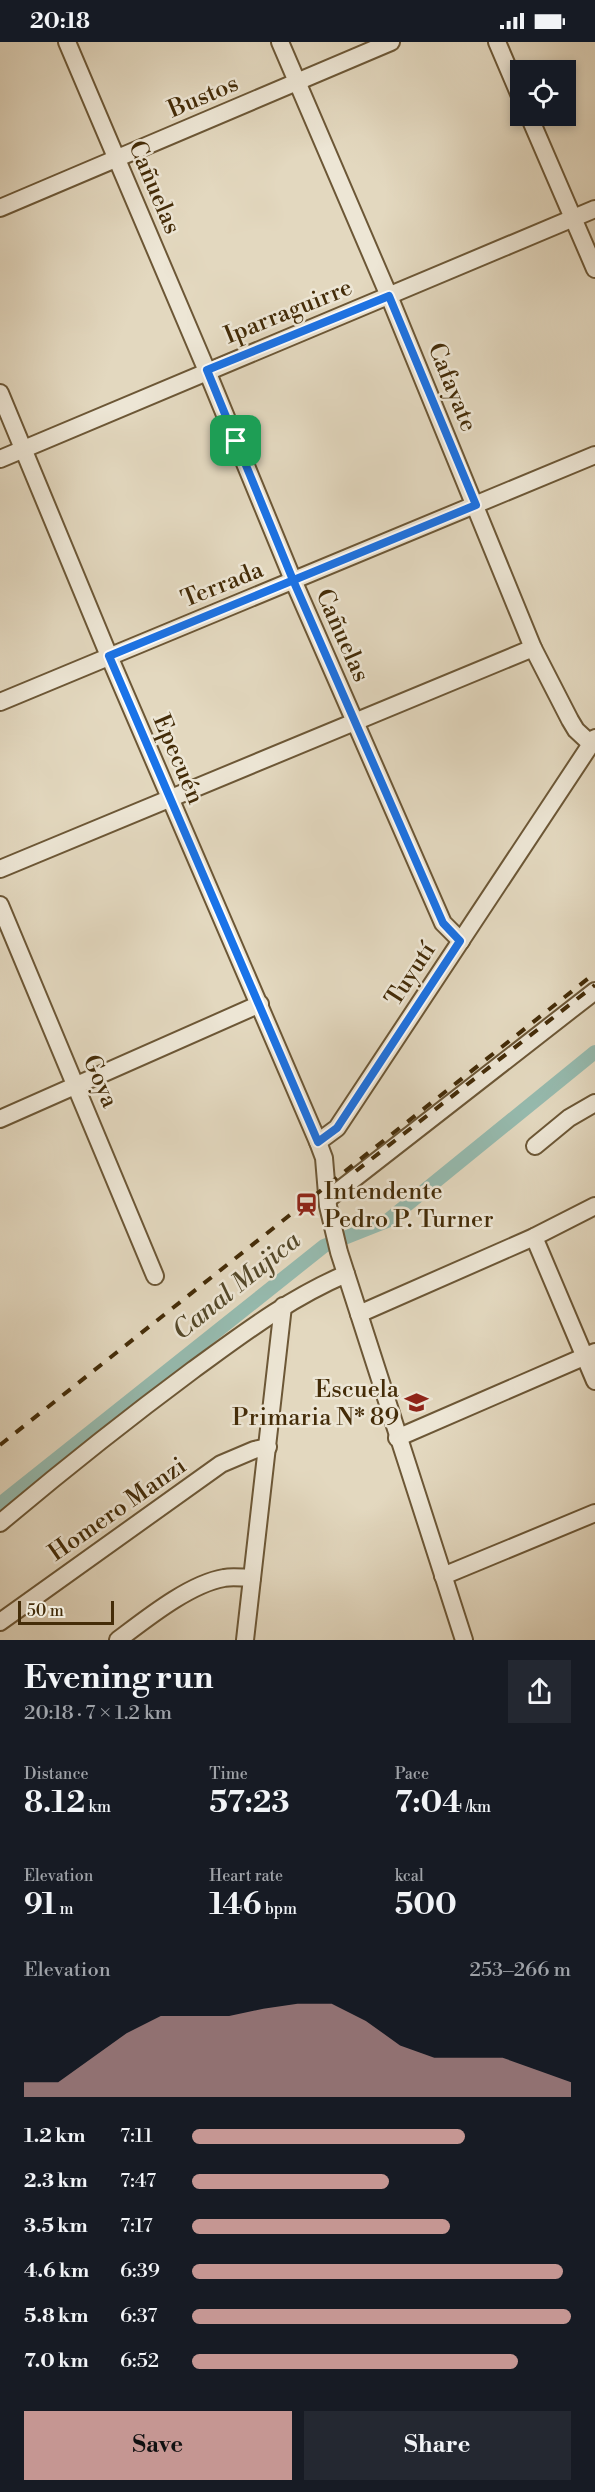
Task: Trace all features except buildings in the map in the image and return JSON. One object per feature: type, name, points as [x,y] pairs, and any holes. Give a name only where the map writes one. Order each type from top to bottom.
[{"type":"street","name":"Cañuelas","points":[[67,42],[354,721],[443,923],[460,941]]},
{"type":"street","name":"Cafayate","points":[[280,42],[389,296],[533,648],[576,730],[593,741]]},
{"type":"street","name":"Bustos","points":[[0,208],[391,42]]},
{"type":"street","points":[[497,42],[510,73]]},
{"type":"street","points":[[533,126],[595,269]]},
{"type":"street","name":"Iparraguirre","points":[[0,459],[207,370],[595,209]]},
{"type":"street","name":"Epecuén","points":[[0,393],[109,656],[318,1142],[325,1168],[328,1199],[339,1252],[464,1640]]},
{"type":"street","name":"Terrada","points":[[0,702],[595,455]]},
{"type":"street","points":[[0,869],[533,648]]},
{"type":"street","name":"Tuyutí","points":[[318,1142],[337,1128],[593,741]]},
{"type":"street","name":"Goya","points":[[0,905],[155,1276]]},
{"type":"street","points":[[328,1199],[595,991]]},
{"type":"street","points":[[0,1119],[260,1004]]},
{"type":"street","points":[[535,1146],[569,1118],[595,1103]]},
{"type":"street","points":[[359,1314],[534,1237],[595,1206]]},
{"type":"street","points":[[534,1237],[589,1354],[595,1381]]},
{"type":"street","points":[[0,1523],[106,1435],[283,1306],[311,1289],[346,1274]]},
{"type":"street","points":[[245,1640],[283,1306]]},
{"type":"street","points":[[398,1438],[589,1354]]},
{"type":"street","name":"Homero Manzi","points":[[0,1622],[221,1464],[254,1450],[268,1447]]},
{"type":"street","points":[[443,1576],[595,1513]]},
{"type":"street","points":[[118,1640],[165,1605],[211,1582],[225,1577],[252,1578]]},
{"type":"waterway","name":"Canal Mujica","points":[[0,1504],[324,1246],[387,1221],[595,1052]]},
{"type":"railway","points":[[0,1445],[595,973]]},
{"type":"railway","points":[[356,1171],[595,985]]},
{"type":"place","name":"Intendente Pedro P. Turner","points":[[306,1205]]},
{"type":"place","name":"Escuela Primaria N* 89","points":[[417,1403]]},
{"type":"route","points":[[236,441],[207,370],[389,296],[476,505],[293,580],[109,656],[318,1142],[337,1128],[460,941],[447,930],[443,923],[293,580],[236,441]]}]
